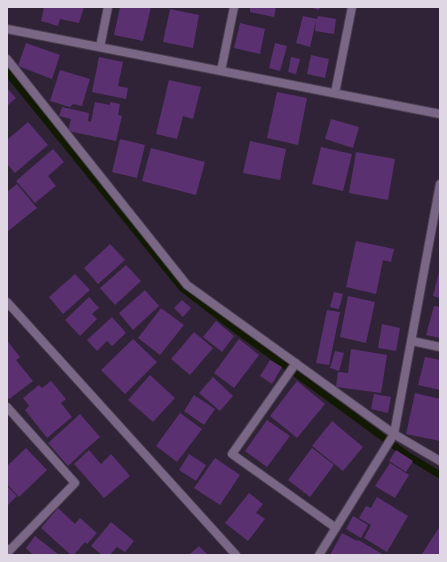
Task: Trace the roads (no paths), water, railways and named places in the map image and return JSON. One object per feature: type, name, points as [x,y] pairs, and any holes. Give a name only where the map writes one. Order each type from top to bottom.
[{"type":"street","points":[[100,47],[108,7]]},
{"type":"street","points":[[221,71],[234,7]]},
{"type":"street","points":[[335,93],[352,7]]},
{"type":"street","points":[[7,29],[440,114]]},
{"type":"street","points":[[7,59],[187,284],[391,440],[440,461]]},
{"type":"street","points":[[319,555],[391,440],[412,342],[440,184]]},
{"type":"street","points":[[7,302],[236,555]]},
{"type":"street","points":[[412,342],[440,347]]},
{"type":"street","points":[[294,366],[232,454],[336,528]]},
{"type":"street","points":[[7,408],[74,483],[9,551],[7,549]]},
{"type":"waterway","points":[[7,72],[182,288],[239,332],[407,455],[440,475]]}]
